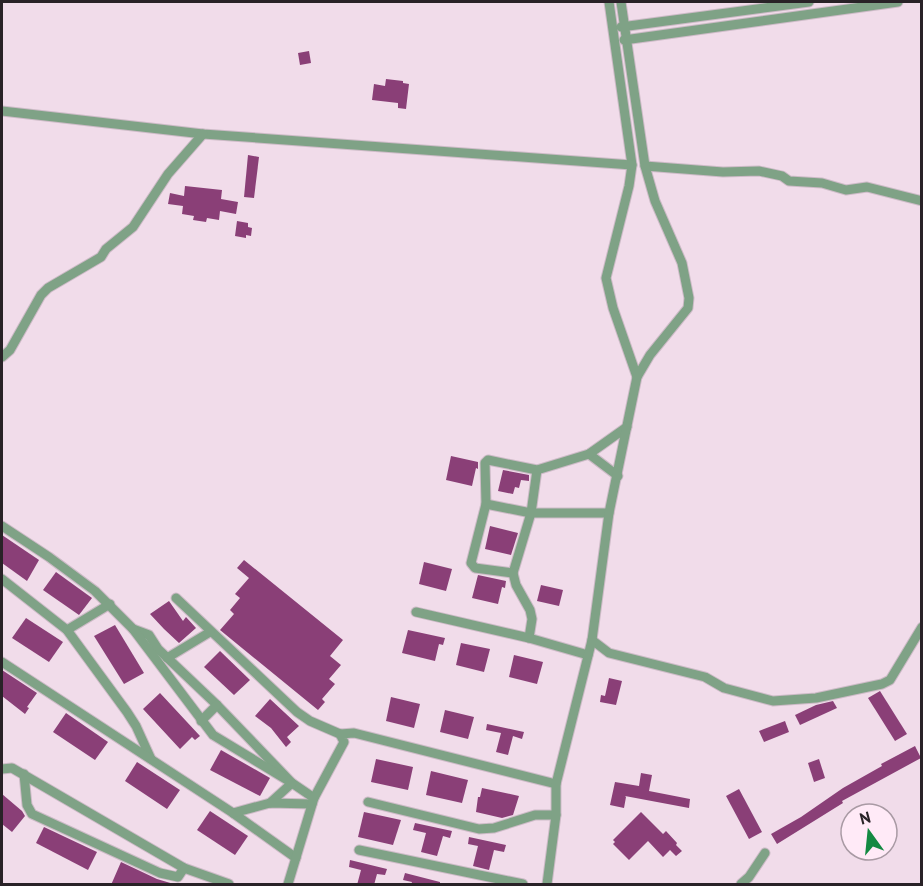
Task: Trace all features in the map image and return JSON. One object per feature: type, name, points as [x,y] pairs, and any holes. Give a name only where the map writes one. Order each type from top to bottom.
[{"type":"street","points":[[609,2],[632,165],[606,278],[637,377]]},
{"type":"street","points":[[547,885],[556,815],[556,784],[592,640],[609,513],[637,377],[650,355],[688,308],[690,298],[682,263],[655,201],[645,166],[621,2]]},
{"type":"street","points":[[613,28],[809,2]]},
{"type":"street","points":[[615,42],[898,2]]},
{"type":"street","points":[[2,111],[203,134],[632,165]]},
{"type":"street","points":[[2,357],[10,350],[41,295],[48,288],[101,257],[106,249],[133,227],[168,174],[203,134]]},
{"type":"street","points":[[645,166],[723,172],[759,171],[789,180],[822,183],[840,189],[867,188],[921,201]]},
{"type":"street","points":[[513,573],[475,568],[471,564],[486,504],[485,463],[488,460],[537,470],[588,454],[627,427]]},
{"type":"street","points":[[588,454],[618,476]]},
{"type":"street","points":[[530,638],[532,619],[530,610],[516,585],[513,573],[531,513],[537,470]]},
{"type":"street","points":[[486,504],[531,513],[609,513]]},
{"type":"street","points":[[2,526],[49,557],[110,604],[133,628],[201,721],[221,741],[292,783]]},
{"type":"street","points":[[2,579],[67,630],[127,712],[151,759]]},
{"type":"street","points":[[176,598],[297,712],[342,738]]},
{"type":"street","points":[[67,630],[110,604]]},
{"type":"street","points":[[416,612],[530,638],[588,655]]},
{"type":"street","points":[[592,640],[609,653],[705,677],[724,688],[753,697],[781,701],[816,698],[882,684],[890,680],[921,627]]},
{"type":"street","points":[[133,628],[149,635],[167,658],[217,705],[292,783],[313,801]]},
{"type":"street","points":[[167,658],[210,632]]},
{"type":"street","points":[[2,662],[233,813],[296,858]]},
{"type":"street","points":[[201,721],[217,705]]},
{"type":"street","points":[[288,885],[313,801],[342,738],[354,733],[556,784]]},
{"type":"street","points":[[2,770],[12,768],[24,774],[184,868],[229,885]]},
{"type":"street","points":[[24,774],[27,805],[32,814],[169,876],[178,877],[184,868]]},
{"type":"street","points":[[270,803],[292,783]]},
{"type":"street","points":[[233,813],[270,803],[313,801]]},
{"type":"street","points":[[368,802],[479,829],[494,828],[535,815],[556,815]]},
{"type":"street","points":[[359,850],[523,885]]},
{"type":"street","points":[[741,885],[765,853]]},
{"type":"building","points":[[309,51],[311,63],[300,65],[298,53]]},
{"type":"building","points":[[386,79],[409,84],[406,109],[398,108],[398,103],[372,100],[374,84],[385,86]]},
{"type":"building","points":[[248,155],[259,157],[254,198],[244,197]]},
{"type":"building","points":[[185,186],[222,190],[221,199],[238,202],[236,214],[220,211],[219,220],[207,218],[206,222],[193,220],[194,216],[182,214],[183,206],[168,204],[170,193],[184,196]]},
{"type":"building","points":[[237,221],[248,223],[248,227],[252,228],[251,236],[246,235],[246,238],[235,236]]},
{"type":"building","points":[[451,456],[478,462],[472,486],[446,480]]},
{"type":"building","points":[[503,470],[529,475],[529,481],[521,480],[519,488],[515,487],[513,494],[498,491]]},
{"type":"building","points":[[490,526],[518,533],[511,555],[485,549]]},
{"type":"building","points":[[2,535],[39,560],[27,581],[2,563]]},
{"type":"building","points":[[244,560],[343,640],[330,656],[341,665],[329,679],[335,684],[322,699],[325,702],[318,710],[220,630],[234,614],[230,610],[240,598],[235,594],[249,578],[237,568]]},
{"type":"building","points":[[424,562],[452,569],[446,591],[419,584]]},
{"type":"building","points":[[56,572],[92,598],[79,615],[43,590]]},
{"type":"building","points":[[478,575],[506,581],[505,588],[502,587],[498,604],[472,598]]},
{"type":"building","points":[[541,585],[563,590],[559,606],[537,601]]},
{"type":"building","points":[[169,601],[183,621],[186,617],[196,628],[179,643],[150,614]]},
{"type":"building","points":[[26,618],[63,642],[49,662],[12,638]]},
{"type":"building","points":[[115,625],[144,673],[124,684],[94,636]]},
{"type":"building","points":[[408,630],[445,638],[443,645],[439,644],[435,661],[402,653]]},
{"type":"building","points":[[461,643],[490,649],[484,672],[456,665]]},
{"type":"building","points":[[220,651],[250,680],[234,695],[204,667]]},
{"type":"building","points":[[514,655],[543,662],[537,684],[509,677]]},
{"type":"building","points":[[2,670],[37,693],[25,714],[2,696]]},
{"type":"building","points":[[609,678],[622,681],[616,705],[600,702],[601,695],[605,696]]},
{"type":"building","points":[[880,691],[907,734],[895,741],[868,698]]},
{"type":"building","points":[[160,693],[200,736],[195,740],[192,737],[180,749],[143,709]]},
{"type":"building","points":[[391,697],[420,704],[414,728],[386,721]]},
{"type":"building","points":[[270,699],[299,726],[287,737],[291,742],[286,747],[271,728],[255,716]]},
{"type":"building","points":[[833,701],[837,708],[800,725],[795,715],[816,705]]},
{"type":"building","points":[[445,710],[474,717],[468,739],[440,732]]},
{"type":"building","points":[[66,713],[108,742],[95,760],[53,732]]},
{"type":"building","points":[[785,721],[789,732],[764,742],[759,731]]},
{"type":"building","points":[[487,724],[524,732],[522,739],[513,736],[508,755],[496,752],[501,733],[486,730]]},
{"type":"building","points":[[915,746],[921,758],[839,802],[839,805],[777,844],[771,834],[882,766],[881,764]]},
{"type":"building","points":[[221,750],[270,778],[260,796],[210,770]]},
{"type":"building","points":[[376,759],[413,767],[408,790],[371,782]]},
{"type":"building","points":[[819,759],[825,778],[814,782],[808,763]]},
{"type":"building","points":[[137,762],[180,790],[167,809],[125,781]]},
{"type":"building","points":[[431,771],[468,780],[462,803],[426,795]]},
{"type":"building","points":[[641,773],[652,775],[649,791],[690,799],[689,808],[625,796],[624,808],[610,805],[615,782],[639,786]]},
{"type":"building","points":[[482,788],[519,796],[513,815],[502,818],[476,812]]},
{"type":"building","points":[[739,789],[762,832],[749,839],[726,796]]},
{"type":"building","points":[[2,794],[25,816],[12,832],[2,824]]},
{"type":"building","points":[[210,811],[248,836],[235,855],[197,830]]},
{"type":"building","points":[[364,812],[401,820],[393,845],[358,837]]},
{"type":"building","points":[[641,812],[663,834],[666,831],[682,851],[676,856],[670,850],[663,857],[648,841],[629,860],[613,844],[615,842],[613,840]]},
{"type":"building","points":[[415,823],[452,831],[450,838],[443,836],[437,856],[421,852],[426,833],[413,830]]},
{"type":"building","points":[[44,827],[97,852],[88,870],[36,843]]},
{"type":"building","points":[[469,837],[506,845],[504,852],[494,850],[489,870],[473,866],[478,846],[468,844]]},
{"type":"building","points":[[350,860],[387,869],[385,875],[377,874],[374,885],[357,885],[361,870],[349,867]]},
{"type":"building","points":[[121,862],[157,879],[177,885],[111,885]]},
{"type":"building","points":[[405,873],[440,882],[440,885],[411,885],[412,882],[403,880]]}]
